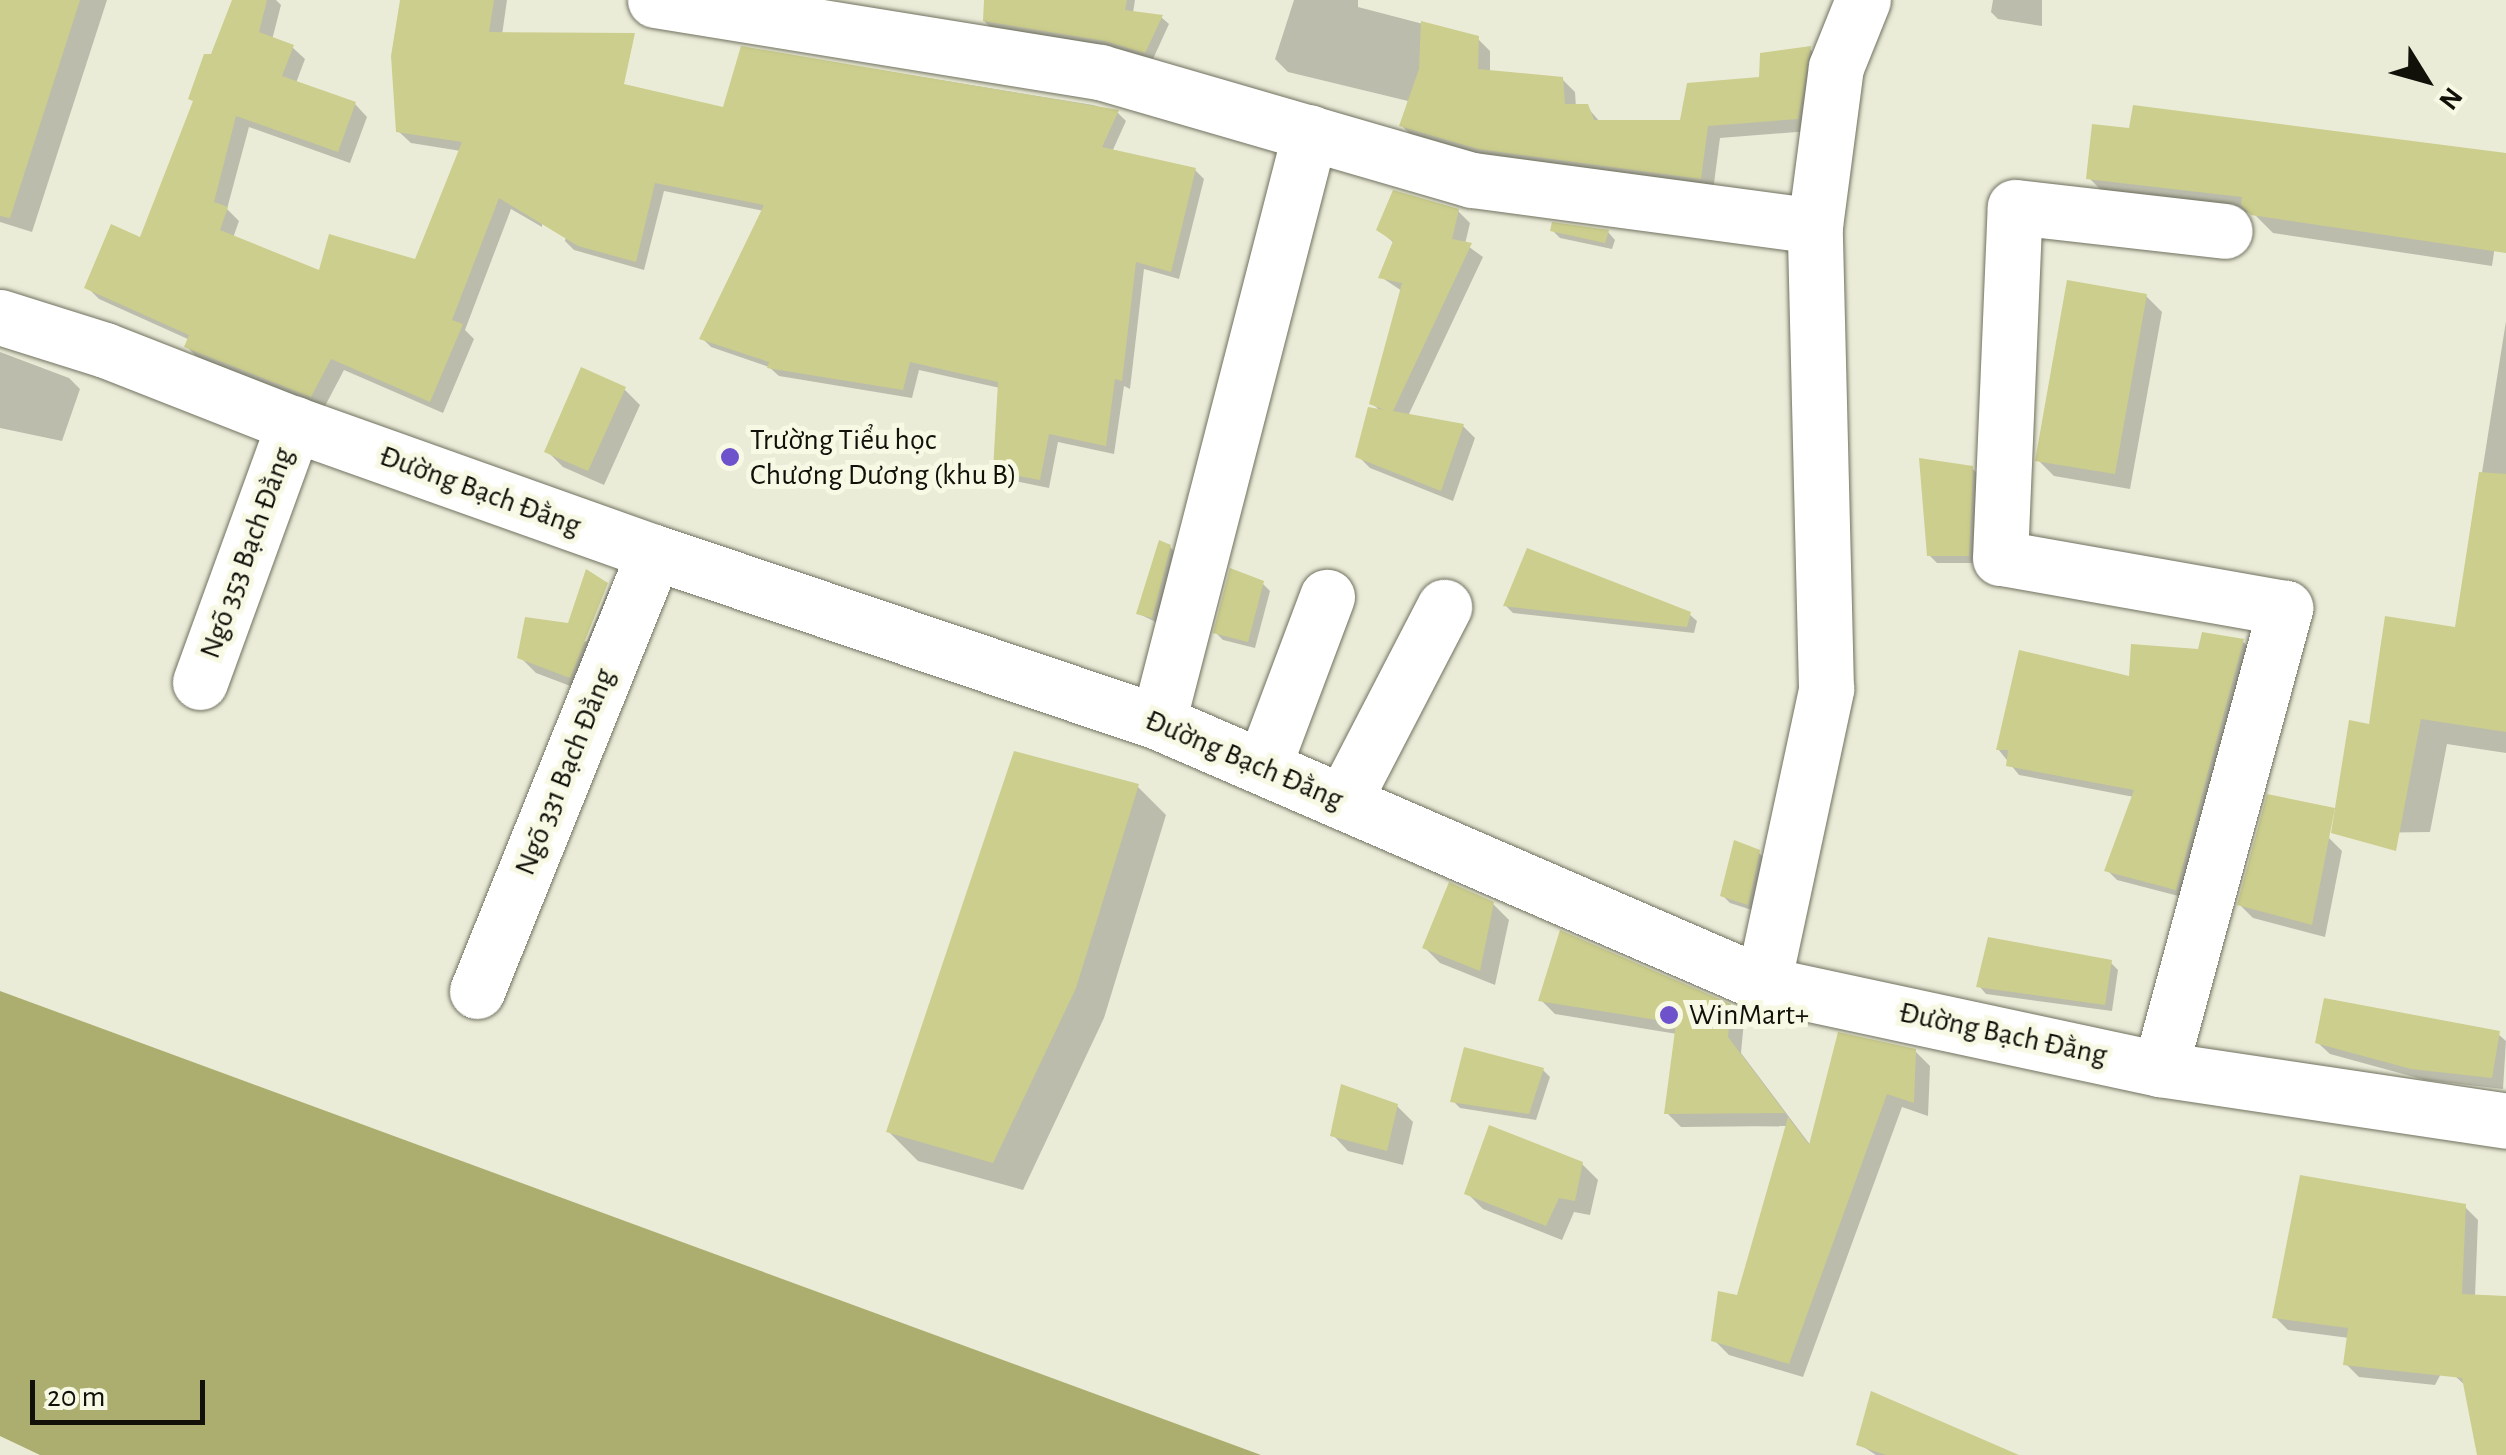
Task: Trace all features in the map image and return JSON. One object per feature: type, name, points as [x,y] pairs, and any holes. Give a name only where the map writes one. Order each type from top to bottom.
[{"type":"street","points":[[655,0],[1089,69],[1472,180],[1815,226]]},
{"type":"street","points":[[1763,984],[1826,689],[1815,226],[1836,66],[1863,0]]},
{"type":"street","points":[[1158,722],[1310,132]]},
{"type":"street","points":[[2160,1069],[2284,608],[2000,558],[2016,207],[2225,231]]},
{"type":"street","name":"Đường Bạch Đằng","points":[[0,317],[105,350],[294,424],[654,552],[1158,722],[1763,984],[2160,1069],[2506,1121]]},
{"type":"street","name":"Ngõ 353 Bạch Đằng","points":[[200,682],[294,424]]},
{"type":"street","name":"Ngõ 331 Bạch Đằng","points":[[478,991],[654,552]]},
{"type":"street","points":[[1263,767],[1327,597]]},
{"type":"street","points":[[1343,802],[1444,607]]},
{"type":"green space","points":[[0,991],[1261,1455],[40,1455],[0,1436]]},
{"type":"building","points":[[0,0],[80,0],[10,218],[0,216]]},
{"type":"building","points":[[232,0],[267,0],[259,32],[294,45],[282,76],[356,102],[338,152],[236,116],[214,202],[228,207],[220,230],[319,270],[329,234],[415,259],[462,142],[396,132],[391,56],[400,0],[494,0],[489,32],[635,33],[624,84],[723,107],[741,46],[1119,110],[1102,147],[1196,168],[1171,272],[1136,262],[1122,381],[1115,379],[1106,446],[1049,434],[1040,480],[993,471],[998,382],[910,362],[903,390],[767,368],[769,362],[699,339],[764,205],[655,183],[636,262],[578,246],[499,198],[452,320],[463,324],[430,402],[331,359],[311,397],[184,347],[189,335],[84,288],[111,224],[140,237],[193,101],[188,99],[204,54],[211,54]]},
{"type":"building","points":[[984,0],[1127,0],[1125,10],[1163,15],[1145,53],[1105,41],[983,21]]},
{"type":"building","points":[[1421,21],[1479,36],[1478,69],[1563,77],[1565,104],[1588,104],[1594,120],[1680,120],[1687,83],[1759,77],[1760,53],[1811,46],[1798,119],[1708,126],[1701,179],[1478,149],[1399,126],[1419,69]]},
{"type":"building","points":[[2133,105],[2506,153],[2506,253],[2251,215],[2241,205],[2242,197],[2086,179],[2092,124],[2129,128]]},
{"type":"building","points":[[1393,190],[1459,209],[1452,239],[1472,243],[1393,411],[1464,424],[1441,491],[1355,457],[1368,407],[1385,410],[1369,404],[1402,283],[1378,278],[1393,241],[1376,230]]},
{"type":"building","points":[[1552,222],[1609,230],[1605,243],[1550,231]]},
{"type":"building","points":[[2067,280],[2147,294],[2115,474],[2035,461]]},
{"type":"building","points":[[581,367],[626,387],[588,471],[544,452]]},
{"type":"building","points":[[1919,458],[1973,466],[1969,556],[1927,556]]},
{"type":"building","points":[[2479,472],[2506,474],[2506,732],[2421,719],[2396,851],[2331,833],[2349,720],[2369,724],[2385,616],[2455,627]]},
{"type":"building","points":[[1159,540],[1171,545],[1152,618],[1136,614]]},
{"type":"building","points":[[1527,548],[1691,612],[1687,627],[1503,606]]},
{"type":"building","points":[[1230,568],[1264,581],[1248,642],[1213,633]]},
{"type":"building","points":[[586,569],[608,583],[570,678],[517,658],[525,617],[568,623]]},
{"type":"building","points":[[2202,632],[2244,639],[2176,890],[2104,871],[2134,790],[2006,766],[2008,750],[1996,750],[2019,650],[2129,676],[2131,644],[2198,649]]},
{"type":"building","points":[[1014,751],[1139,784],[1076,988],[993,1163],[886,1132]]},
{"type":"building","points":[[2267,794],[2335,808],[2312,925],[2237,905]]},
{"type":"building","points":[[1734,840],[1760,850],[1748,905],[1720,896]]},
{"type":"building","points":[[1449,882],[1494,902],[1480,971],[1422,948]]},
{"type":"building","points":[[1560,930],[1731,1004],[1728,1037],[1785,1113],[1664,1114],[1676,1023],[1538,1001]]},
{"type":"building","points":[[1988,937],[2112,960],[2105,1005],[1976,987]]},
{"type":"building","points":[[2324,998],[2500,1031],[2492,1078],[2411,1069],[2315,1043]]},
{"type":"building","points":[[1838,1032],[1916,1049],[1914,1103],[1887,1094],[1789,1364],[1711,1341],[1718,1291],[1737,1295],[1788,1117],[1809,1145]]},
{"type":"building","points":[[1464,1047],[1544,1068],[1529,1114],[1450,1102]]},
{"type":"building","points":[[1341,1084],[1398,1104],[1387,1151],[1330,1136]]},
{"type":"building","points":[[1489,1125],[1583,1162],[1575,1201],[1559,1198],[1546,1226],[1464,1194]]},
{"type":"building","points":[[2300,1175],[2466,1204],[2462,1294],[2506,1296],[2506,1455],[2477,1455],[2462,1378],[2343,1365],[2348,1328],[2272,1318]]},
{"type":"building","points":[[1871,1391],[2019,1455],[1886,1455],[1856,1445]]},
{"type":"place","name":"Trường Tiểu học Chương Dương (khu B)","points":[[730,457]]},
{"type":"place","name":"WinMart+","points":[[1669,1015]]}]
